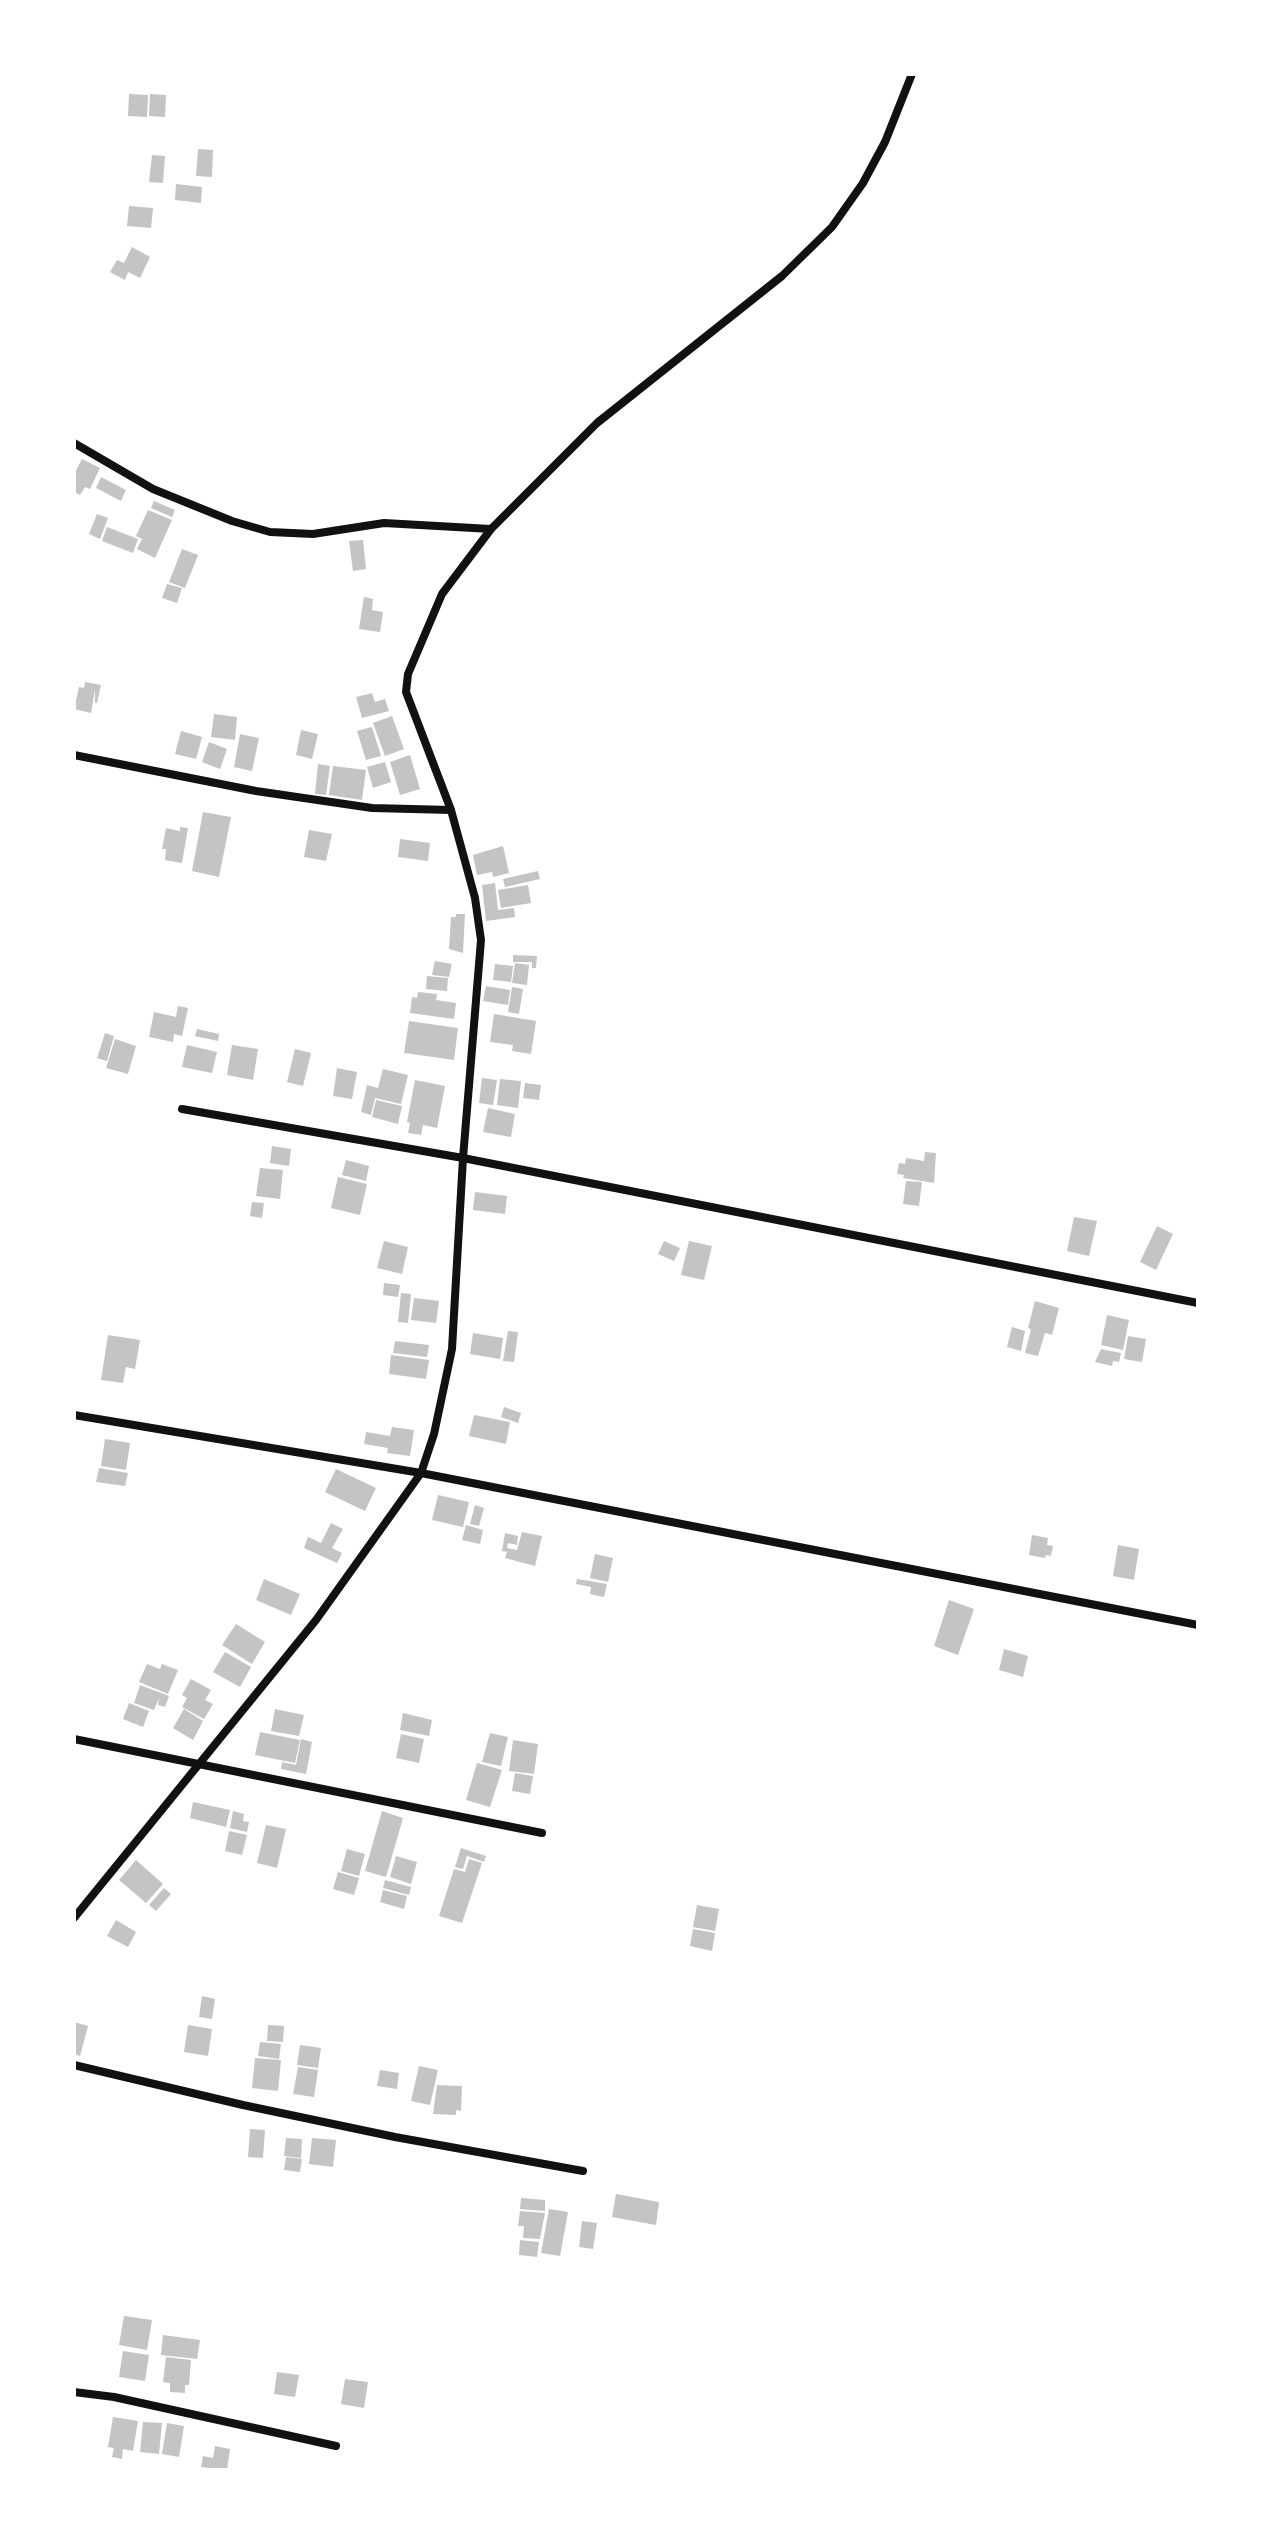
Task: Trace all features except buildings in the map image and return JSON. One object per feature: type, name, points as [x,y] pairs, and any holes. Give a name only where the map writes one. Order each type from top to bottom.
[{"type":"street","points":[[74,1918],[316,1620],[421,1473],[434,1434],[452,1349],[463,1158],[481,940],[475,898],[451,810],[406,692],[408,674],[442,594],[491,529],[597,423],[782,276],[832,227],[870,170],[890,131],[912,74]]},
{"type":"street","points":[[74,443],[153,489],[232,521],[270,532],[313,534],[384,523],[491,529]]},
{"type":"street","points":[[74,755],[256,791],[372,808],[451,810]]},
{"type":"street","points":[[182,1109],[463,1158],[1198,1303]]},
{"type":"street","points":[[74,1415],[421,1473],[1198,1625]]},
{"type":"street","points":[[74,1739],[542,1833]]},
{"type":"street","points":[[74,2065],[380,2134],[583,2171]]},
{"type":"street","points":[[74,2392],[114,2397],[336,2446]]}]
